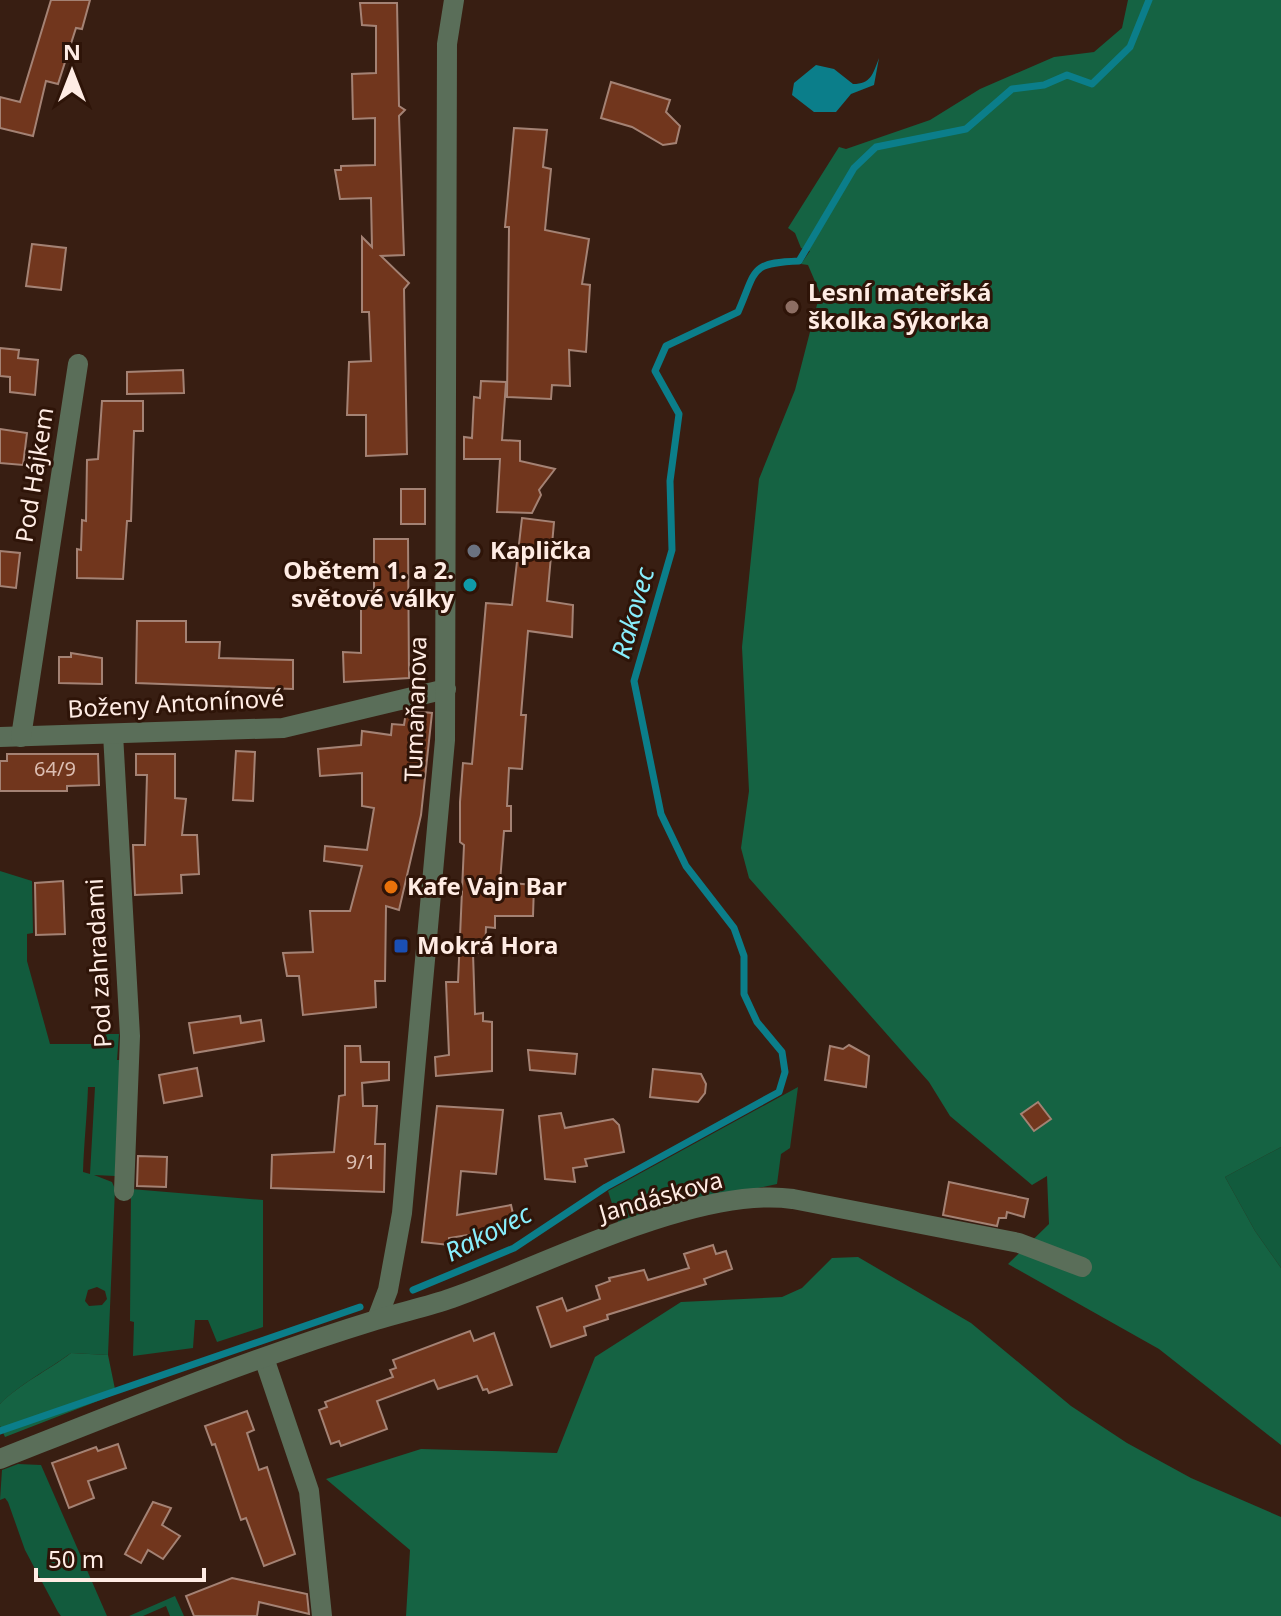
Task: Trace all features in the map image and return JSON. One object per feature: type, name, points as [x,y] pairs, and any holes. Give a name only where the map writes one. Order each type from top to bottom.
[{"type":"street","name":"Tumaňanova","points":[[377,1319],[388,1290],[402,1213],[445,740],[447,44],[454,0]]},
{"type":"street","name":"Pod Hájkem","points":[[21,737],[78,364]]},
{"type":"street","name":"Boženy Antonínové","points":[[0,737],[283,728],[446,689]]},
{"type":"street","name":"Pod zahradami","points":[[113,734],[130,1036],[124,1191]]},
{"type":"street","name":"Jandáskova","points":[[0,1459],[264,1358],[377,1319],[454,1297],[673,1215],[760,1197],[829,1205],[1019,1243],[1082,1267]]},
{"type":"street","points":[[264,1358],[309,1491],[322,1616]]},
{"type":"green space","points":[[1128,0],[1281,0],[1281,1147],[1225,1177],[1255,1231],[1281,1268],[1281,1445],[1159,1349],[1008,1264],[1049,1224],[1047,1176],[1032,1185],[950,1116],[929,1082],[749,878],[741,848],[749,791],[742,647],[759,479],[795,390],[820,293],[808,265],[801,264],[810,251],[801,248],[795,233],[788,228],[839,147],[846,149],[930,120],[980,89],[1054,57],[1094,52],[1122,28]]},
{"type":"green space","points":[[0,871],[32,881],[33,933],[27,934],[27,961],[50,1044],[98,1044],[100,1034],[119,1034],[117,1060],[121,1060],[115,1176],[94,1175],[112,1182],[115,1189],[108,1355],[71,1353],[0,1404]],"holes":[[[88,1087],[95,1087],[90,1174],[83,1172]],[[97,1287],[105,1291],[107,1299],[102,1305],[89,1306],[85,1301],[88,1290]]]},
{"type":"green space","points":[[798,1087],[790,1148],[781,1154],[777,1184],[682,1204],[619,1225],[608,1191]]},
{"type":"green space","points":[[1281,1147],[1281,1268],[1255,1231],[1225,1177]]},
{"type":"green space","points":[[131,1189],[263,1200],[263,1327],[217,1342],[208,1320],[195,1320],[193,1348],[133,1356],[134,1322],[130,1321]]},
{"type":"green space","points":[[858,1257],[971,1323],[1071,1406],[1127,1443],[1191,1478],[1281,1517],[1281,1616],[406,1616],[410,1550],[326,1479],[421,1449],[557,1453],[595,1357],[681,1302],[782,1297],[802,1288],[832,1258]]},
{"type":"green space","points":[[71,1353],[108,1355],[116,1394],[5,1437],[0,1426],[0,1404]]},
{"type":"green space","points":[[18,1464],[41,1465],[107,1616],[61,1616],[58,1612],[25,1550],[8,1502],[5,1498],[0,1500],[2,1470]]},
{"type":"green space","points":[[175,1596],[184,1616],[170,1616],[166,1606],[143,1616],[129,1616]]},
{"type":"water","points":[[879,58],[874,85],[851,94],[836,112],[814,112],[792,95],[794,83],[816,65],[834,69],[853,84],[859,84],[870,77]]},
{"type":"building","points":[[51,0],[90,0],[82,29],[76,28],[58,84],[46,81],[33,136],[0,128],[0,97],[20,102]]},
{"type":"building","points":[[360,3],[397,3],[399,106],[405,110],[399,116],[404,255],[381,256],[409,283],[404,289],[407,454],[366,456],[366,415],[347,415],[349,362],[371,361],[369,312],[362,312],[362,237],[372,247],[371,198],[340,199],[335,170],[341,170],[341,166],[375,165],[375,118],[353,119],[352,74],[376,73],[376,26],[362,25]]},
{"type":"building","points":[[611,82],[670,100],[666,112],[680,126],[676,143],[663,145],[632,127],[601,118]]},
{"type":"building","points":[[514,128],[547,130],[543,167],[551,169],[545,230],[589,239],[582,284],[590,285],[586,352],[569,350],[570,386],[552,385],[551,399],[507,397],[509,227],[505,227]]},
{"type":"building","points":[[32,244],[66,248],[61,290],[26,286]]},
{"type":"building","points":[[0,348],[19,350],[18,358],[38,360],[35,395],[10,392],[10,377],[0,376]]},
{"type":"building","points":[[183,370],[184,393],[127,394],[127,372]]},
{"type":"building","points":[[481,381],[506,382],[502,440],[520,441],[520,461],[555,469],[539,490],[541,495],[532,513],[497,512],[500,459],[464,459],[464,437],[472,438],[474,397],[480,398]]},
{"type":"building","points":[[102,401],[143,401],[143,431],[134,431],[131,521],[127,521],[123,579],[77,578],[77,549],[81,550],[82,520],[86,521],[87,460],[98,459]]},
{"type":"building","points":[[0,429],[27,433],[23,465],[0,463]]},
{"type":"building","points":[[401,489],[425,489],[425,524],[401,524]]},
{"type":"building","points":[[522,518],[554,522],[547,601],[573,605],[572,637],[528,631],[521,715],[526,715],[522,769],[509,768],[507,806],[511,806],[511,831],[504,831],[500,882],[534,885],[533,916],[495,916],[495,928],[486,927],[485,953],[473,953],[475,1014],[483,1013],[483,1021],[492,1022],[492,1071],[436,1076],[435,1057],[449,1055],[446,982],[458,982],[464,845],[460,842],[460,802],[463,763],[472,764],[486,603],[512,605]]},
{"type":"building","points":[[374,539],[408,539],[409,678],[344,682],[343,652],[361,653],[361,604],[368,604],[368,591],[374,591]]},
{"type":"building","points":[[0,551],[20,553],[16,588],[0,586]]},
{"type":"building","points":[[137,621],[186,621],[186,642],[220,642],[219,658],[293,660],[293,689],[136,683]]},
{"type":"building","points":[[71,653],[102,658],[102,684],[59,683],[59,657],[71,657]]},
{"type":"building","points":[[406,712],[432,713],[421,815],[399,910],[386,906],[385,981],[375,981],[376,1007],[303,1015],[299,976],[287,976],[283,953],[313,952],[310,911],[350,911],[362,866],[324,861],[325,846],[367,850],[374,808],[362,806],[362,773],[320,776],[318,749],[361,745],[362,731],[391,735],[392,724],[404,725]]},
{"type":"building","points":[[236,751],[255,752],[253,801],[233,800]]},
{"type":"building","points":[[7,754],[98,754],[99,785],[67,786],[67,791],[0,791],[0,761],[7,761]]},
{"type":"building","points":[[136,754],[175,754],[175,798],[186,799],[182,835],[197,835],[199,874],[181,875],[182,893],[135,895],[133,845],[145,845],[147,775],[136,775]]},
{"type":"building","points":[[63,881],[65,934],[36,935],[35,883]]},
{"type":"building","points":[[240,1016],[241,1023],[261,1020],[264,1041],[194,1053],[189,1023]]},
{"type":"building","points":[[849,1045],[869,1056],[866,1087],[825,1080],[830,1046],[843,1049]]},
{"type":"building","points":[[345,1046],[360,1046],[361,1062],[389,1062],[389,1080],[362,1083],[363,1106],[377,1106],[375,1144],[385,1144],[384,1192],[271,1188],[272,1155],[334,1152],[339,1096],[345,1095]]},
{"type":"building","points":[[528,1050],[577,1054],[575,1074],[530,1070]]},
{"type":"building","points":[[197,1068],[202,1096],[164,1103],[159,1075]]},
{"type":"building","points":[[653,1069],[701,1074],[706,1084],[705,1093],[698,1102],[650,1097]]},
{"type":"building","points":[[1038,1102],[1051,1119],[1034,1131],[1021,1114]]},
{"type":"building","points":[[437,1106],[503,1110],[496,1174],[461,1171],[457,1215],[511,1205],[516,1227],[449,1238],[449,1245],[422,1242]]},
{"type":"building","points":[[561,1113],[565,1128],[613,1119],[619,1125],[624,1152],[585,1159],[587,1166],[573,1168],[575,1182],[545,1179],[539,1116]]},
{"type":"building","points":[[138,1156],[167,1157],[166,1187],[137,1186]]},
{"type":"building","points":[[949,1182],[1028,1199],[1024,1217],[1007,1212],[1006,1218],[999,1218],[997,1226],[943,1215]]},
{"type":"building","points":[[713,1245],[716,1254],[726,1251],[732,1269],[704,1279],[706,1284],[607,1315],[608,1319],[584,1327],[586,1335],[551,1347],[537,1307],[562,1298],[567,1311],[600,1299],[596,1286],[610,1281],[609,1278],[644,1270],[648,1280],[689,1268],[684,1254]]},
{"type":"building","points":[[470,1331],[474,1341],[494,1333],[512,1385],[489,1393],[487,1389],[483,1390],[477,1376],[438,1389],[434,1380],[377,1401],[387,1429],[341,1446],[339,1441],[331,1444],[319,1410],[327,1407],[325,1402],[393,1377],[390,1370],[396,1368],[393,1360]]},
{"type":"building","points":[[247,1411],[254,1430],[247,1433],[259,1470],[267,1467],[295,1554],[264,1566],[246,1518],[241,1520],[215,1444],[212,1445],[205,1426]]},
{"type":"building","points":[[118,1444],[126,1468],[88,1481],[94,1498],[69,1508],[52,1463],[96,1447],[98,1451]]},
{"type":"building","points":[[153,1502],[171,1508],[162,1525],[180,1536],[163,1559],[148,1550],[141,1563],[125,1554]]},
{"type":"building","points":[[232,1578],[307,1594],[309,1614],[259,1602],[257,1616],[194,1616],[186,1596]]},
{"type":"waterway","name":"Rakovec","points":[[413,1290],[514,1248],[606,1187],[779,1092],[785,1072],[782,1052],[757,1022],[744,994],[744,956],[734,928],[686,866],[661,814],[634,681],[672,550],[670,481],[679,414],[655,371],[666,346],[738,312],[752,277],[763,267],[799,261],[854,168],[876,147],[966,129],[1012,89],[1044,85],[1067,75],[1092,84],[1130,47],[1149,0]]},
{"type":"waterway","name":"Rakovec","points":[[0,1431],[360,1307]]},
{"type":"place","name":"Lesní mateřská školka Sýkorka","points":[[792,307]]},
{"type":"place","name":"Kaplička","points":[[474,551]]},
{"type":"place","name":"Obětem 1. a 2. světové války","points":[[470,585]]},
{"type":"place","name":"Kafe Vajn Bar","points":[[391,887]]},
{"type":"place","name":"Mokrá Hora","points":[[401,946]]}]
